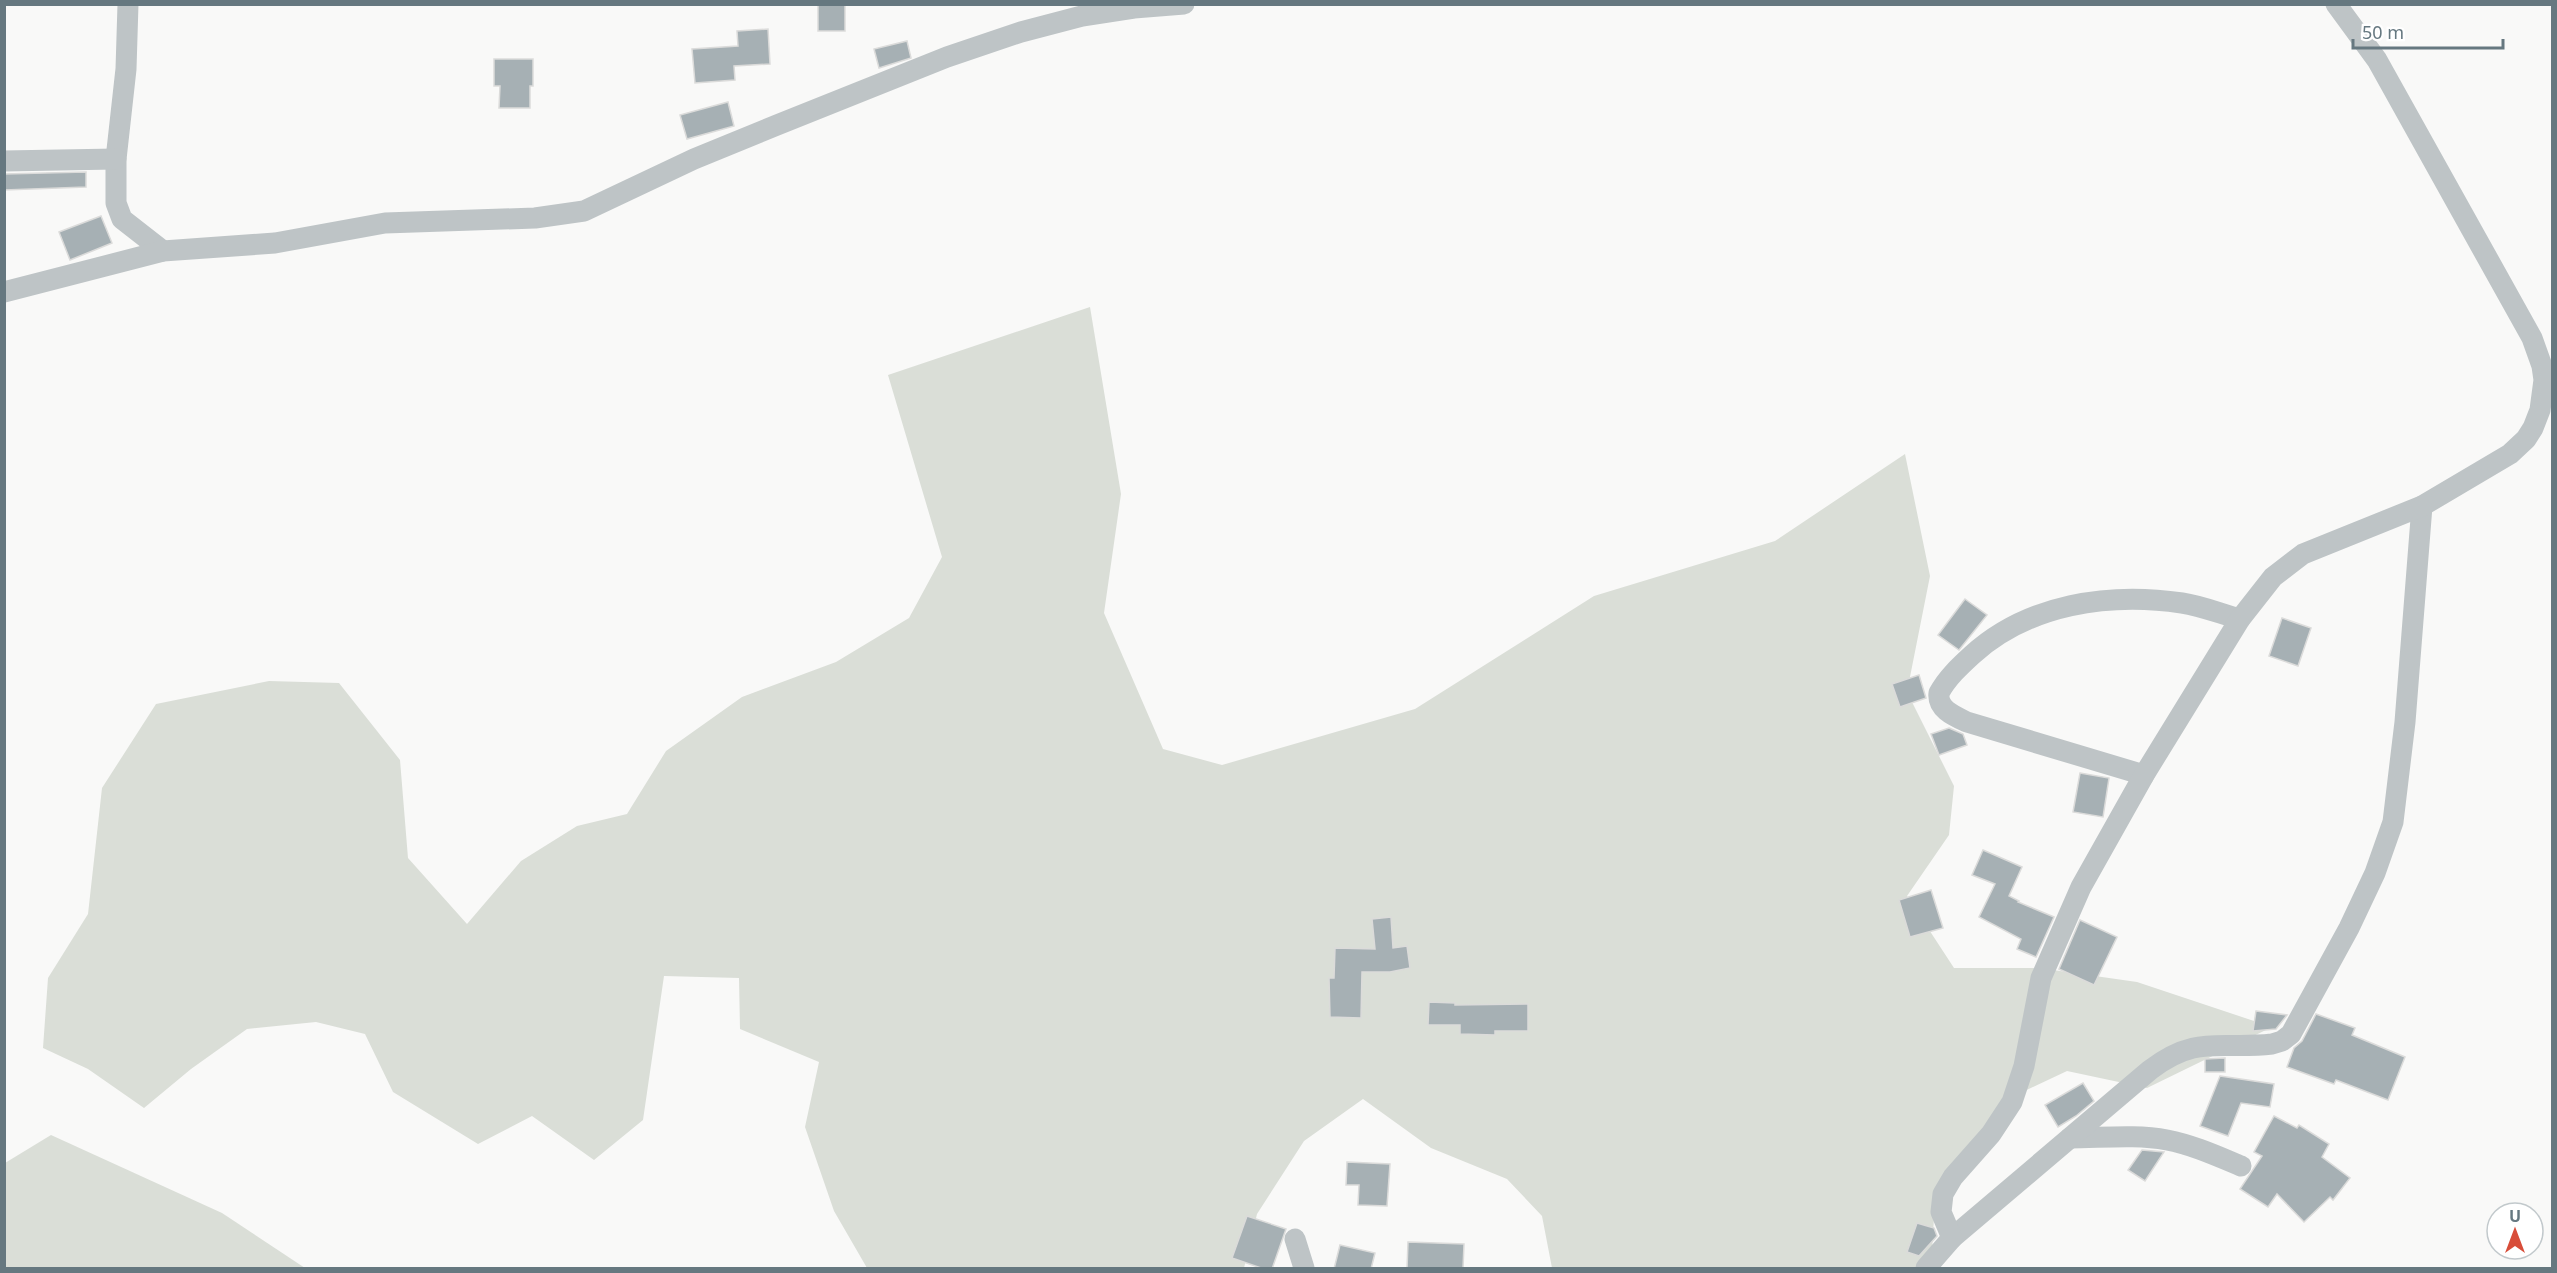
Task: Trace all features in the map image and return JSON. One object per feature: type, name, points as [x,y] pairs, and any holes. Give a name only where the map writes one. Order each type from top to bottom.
[{"type":"street","points":[[128,4],[126,69],[116,159],[116,203],[120,215],[130,226],[163,250]]},
{"type":"street","points":[[4,292],[163,250],[275,243],[384,223],[536,218],[584,211],[694,159],[947,57],[1021,32],[1092,15],[1134,8],[1184,4]]},
{"type":"street","points":[[1952,1238],[1941,1212],[1943,1194],[1953,1177],[1991,1134],[2012,1102],[2024,1066],[2041,978],[2081,887],[2144,775],[2240,620],[2273,577],[2302,554],[2422,506],[2510,454],[2533,429],[2540,410],[2544,380],[2542,366],[2532,338],[2414,123],[2377,60],[2336,4]]},
{"type":"street","points":[[4,161],[116,159]]},
{"type":"street","points":[[1926,1269],[1952,1238],[2150,1070],[2175,1053],[2196,1046],[2261,1046],[2277,1043],[2291,1034],[2362,901],[2375,873],[2393,822],[2405,722],[2422,506]]},
{"type":"street","points":[[2144,775],[1967,722],[1946,710],[1940,703],[1939,693],[1963,663],[1991,638],[2020,621],[2074,604],[2116,599],[2185,603],[2240,620]]},
{"type":"street","points":[[2070,1138],[2143,1137],[2166,1140],[2188,1145],[2241,1166]]},
{"type":"street","points":[[1295,1239],[1304,1269]]},
{"type":"shaded area","points":[[1090,307],[1121,494],[1104,613],[1163,749],[1222,765],[1415,709],[1594,596],[1775,541],[1905,454],[1930,576],[1907,692],[1954,786],[1949,835],[1907,896],[1954,968],[2039,968],[2137,982],[2272,1027],[2147,1088],[2067,1071],[2003,1101],[1935,1200],[1931,1268],[1552,1268],[1542,1216],[1507,1179],[1431,1148],[1363,1099],[1304,1141],[1257,1214],[1244,1268],[867,1268],[834,1211],[805,1127],[819,1062],[740,1029],[739,978],[664,976],[643,1120],[594,1160],[532,1116],[478,1144],[393,1092],[365,1034],[316,1022],[247,1029],[191,1069],[144,1108],[88,1069],[43,1048],[48,978],[88,914],[102,788],[156,704],[269,681],[339,683],[400,760],[408,858],[467,924],[521,861],[577,826],[627,814],[666,751],[742,697],[836,662],[909,618],[942,557],[888,375]]},
{"type":"shaded area","points":[[51,1135],[222,1213],[305,1268],[5,1268],[5,1163]]},
{"type":"building","points":[[818,4],[845,4],[845,31],[818,31]]},
{"type":"building","points":[[768,29],[770,64],[734,66],[735,80],[695,83],[692,49],[738,46],[737,31]]},
{"type":"building","points":[[907,41],[911,58],[879,68],[874,49]]},
{"type":"building","points":[[494,59],[533,59],[530,108],[499,108],[500,86],[494,86]]},
{"type":"building","points":[[728,102],[734,126],[687,139],[680,115]]},
{"type":"building","points":[[86,172],[86,187],[4,190],[4,174]]},
{"type":"building","points":[[101,216],[112,243],[70,260],[59,232]]},
{"type":"building","points":[[1965,599],[1987,615],[1959,650],[1938,635]]},
{"type":"building","points":[[2282,618],[2311,628],[2298,666],[2269,656]]},
{"type":"building","points":[[1919,675],[1926,698],[1900,707],[1892,684]]},
{"type":"building","points":[[1949,728],[1963,734],[1967,745],[1939,755],[1931,734]]},
{"type":"building","points":[[2080,773],[2109,778],[2103,817],[2073,812]]},
{"type":"building","points":[[1983,850],[2022,867],[2009,896],[2054,917],[2036,957],[2017,949],[2021,939],[1979,917],[1995,884],[1972,875]]},
{"type":"building","points":[[1931,890],[1943,928],[1910,937],[1899,900]]},
{"type":"building","points":[[1391,917],[1393,948],[1407,946],[1410,968],[1390,972],[1362,972],[1361,1018],[1330,1017],[1329,978],[1334,978],[1335,948],[1375,949],[1372,919]]},
{"type":"building","points":[[2080,920],[2117,937],[2094,985],[2059,969]]},
{"type":"building","points":[[1429,1002],[1455,1003],[1455,1005],[1528,1004],[1528,1031],[1495,1031],[1495,1035],[1460,1034],[1460,1025],[1428,1025]]},
{"type":"building","points":[[2256,1011],[2287,1015],[2276,1029],[2253,1031]]},
{"type":"building","points":[[2316,1014],[2355,1028],[2352,1035],[2405,1057],[2388,1100],[2336,1080],[2334,1084],[2287,1067],[2294,1048],[2302,1041]]},
{"type":"building","points":[[2225,1058],[2225,1072],[2205,1072],[2205,1059]]},
{"type":"building","points":[[2220,1076],[2274,1084],[2270,1107],[2241,1103],[2228,1136],[2200,1126]]},
{"type":"building","points":[[2083,1083],[2094,1101],[2058,1127],[2045,1105]]},
{"type":"building","points":[[2274,1116],[2297,1128],[2299,1125],[2329,1144],[2322,1157],[2350,1178],[2333,1200],[2330,1197],[2304,1222],[2277,1194],[2268,1207],[2240,1189],[2262,1156],[2254,1152]]},
{"type":"building","points":[[2142,1150],[2164,1152],[2145,1181],[2128,1170]]},
{"type":"building","points":[[1347,1162],[1390,1164],[1387,1206],[1358,1205],[1359,1185],[1346,1185]]},
{"type":"building","points":[[1247,1216],[1286,1229],[1272,1269],[1264,1269],[1232,1258]]},
{"type":"building","points":[[1917,1223],[1934,1228],[1937,1236],[1919,1256],[1907,1252]]},
{"type":"building","points":[[1408,1242],[1464,1244],[1463,1268],[1407,1269]]},
{"type":"building","points":[[1340,1245],[1375,1253],[1371,1269],[1334,1269]]}]
